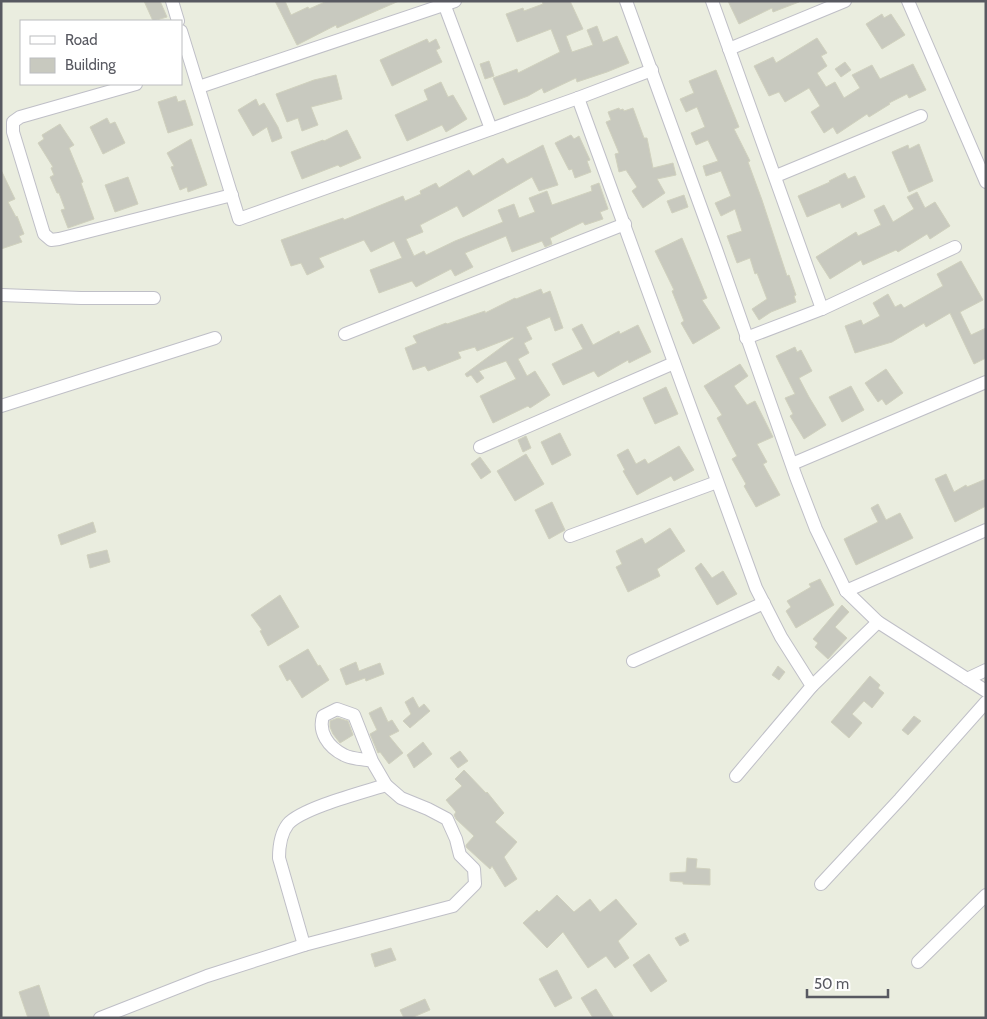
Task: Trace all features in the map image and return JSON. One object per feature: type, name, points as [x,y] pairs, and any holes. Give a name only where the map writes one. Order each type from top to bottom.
[{"type":"street","points":[[172,1],[178,20]]},
{"type":"street","points":[[626,1],[816,529],[846,591],[878,622],[986,691]]},
{"type":"street","points":[[712,1],[822,309]]},
{"type":"street","points":[[729,49],[845,1]]},
{"type":"street","points":[[908,1],[986,182]]},
{"type":"street","points":[[199,87],[448,3],[491,129]]},
{"type":"street","points":[[182,37],[187,69],[199,87],[240,219],[652,70]]},
{"type":"street","points":[[132,85],[20,117],[14,122],[13,132],[44,234],[51,240],[60,239],[232,195]]},
{"type":"street","points":[[578,98],[756,588],[781,637],[812,686]]},
{"type":"street","points":[[776,176],[921,116]]},
{"type":"street","points":[[345,334],[625,224]]},
{"type":"street","points":[[746,338],[822,309],[956,247]]},
{"type":"street","points":[[1,295],[52,298],[154,298]]},
{"type":"street","points":[[1,406],[215,338]]},
{"type":"street","points":[[480,447],[674,363]]},
{"type":"street","points":[[792,464],[986,382]]},
{"type":"street","points":[[570,536],[717,482]]},
{"type":"street","points":[[846,591],[986,530]]},
{"type":"street","points":[[633,660],[764,603]]},
{"type":"street","points":[[736,776],[812,686],[878,622]]},
{"type":"street","points":[[967,679],[986,670]]},
{"type":"street","points":[[821,884],[986,702]]},
{"type":"street","points":[[100,1018],[207,976],[304,945],[452,906],[476,884],[474,869],[460,854],[447,819],[401,798],[386,785],[372,761],[354,715],[337,709],[323,716],[320,725],[326,740],[344,755],[372,761]]},
{"type":"street","points":[[304,945],[279,858],[283,833],[288,825],[305,812],[386,785]]},
{"type":"street","points":[[918,962],[986,895]]},
{"type":"building","points":[[144,1],[160,1],[167,17],[153,20]]},
{"type":"building","points":[[275,1],[285,1],[291,15],[327,1],[399,1],[337,28],[336,25],[297,45]]},
{"type":"building","points":[[542,1],[570,1],[583,29],[566,36],[572,52],[593,45],[587,30],[597,26],[603,42],[617,36],[629,63],[577,82],[576,78],[544,93],[542,88],[528,96],[504,105],[493,78],[517,69],[518,73],[560,52],[551,29],[517,42],[506,14],[523,8],[524,11],[543,4]]},
{"type":"building","points":[[728,1],[799,2],[773,12],[772,8],[739,24]]},
{"type":"building","points":[[882,14],[884,18],[891,14],[905,35],[882,49],[866,24]]},
{"type":"building","points":[[817,38],[827,53],[821,56],[827,66],[817,73],[826,87],[835,82],[844,98],[860,88],[852,75],[872,65],[880,79],[913,64],[926,90],[909,98],[907,94],[889,103],[869,117],[867,114],[837,134],[833,127],[824,133],[811,112],[820,106],[809,88],[785,102],[779,92],[769,96],[754,66],[773,57],[776,63]]},
{"type":"building","points":[[427,39],[429,43],[436,39],[440,48],[436,50],[442,62],[392,86],[380,60]]},
{"type":"building","points":[[489,61],[494,76],[485,79],[480,64]]},
{"type":"building","points":[[845,62],[851,70],[841,77],[835,69]]},
{"type":"building","points":[[716,70],[739,127],[734,129],[750,161],[748,162],[787,276],[789,275],[796,295],[794,296],[796,302],[771,312],[759,320],[752,309],[767,299],[757,273],[755,274],[750,258],[737,263],[727,236],[742,231],[735,209],[721,216],[715,203],[731,196],[721,171],[706,176],[703,166],[718,161],[708,140],[696,145],[691,133],[705,127],[697,107],[686,112],[680,99],[694,93],[689,81]]},
{"type":"building","points":[[336,75],[342,99],[311,107],[318,125],[302,131],[298,118],[287,122],[276,94],[314,80]]},
{"type":"building","points":[[441,82],[448,97],[453,95],[467,119],[446,132],[442,125],[407,141],[395,115],[428,100],[424,90]]},
{"type":"building","points":[[176,96],[178,102],[185,100],[193,125],[168,133],[158,102]]},
{"type":"building","points":[[256,99],[259,106],[264,103],[282,138],[272,142],[267,127],[253,136],[238,110]]},
{"type":"building","points":[[619,108],[624,111],[633,108],[644,138],[647,138],[653,168],[673,163],[676,175],[657,179],[665,193],[643,208],[632,191],[637,187],[626,170],[619,172],[615,154],[619,153],[606,122],[611,120],[608,112]]},
{"type":"building","points":[[107,118],[110,124],[115,122],[125,143],[103,154],[90,127]]},
{"type":"building","points":[[60,124],[74,145],[69,148],[83,182],[81,183],[94,219],[68,228],[61,210],[65,209],[50,177],[54,175],[51,168],[53,167],[38,143],[44,139],[42,135]]},
{"type":"building","points":[[347,130],[361,158],[302,179],[291,152],[324,141]]},
{"type":"building","points":[[571,135],[574,139],[579,136],[590,160],[587,161],[591,172],[575,178],[572,169],[569,170],[555,143]]},
{"type":"building","points":[[191,139],[207,185],[188,192],[187,187],[180,190],[171,167],[174,166],[167,153]]},
{"type":"building","points":[[919,144],[933,181],[909,192],[892,152],[908,145],[909,149]]},
{"type":"building","points":[[543,145],[558,185],[539,191],[532,177],[463,217],[457,206],[420,225],[423,232],[406,239],[414,256],[424,251],[426,255],[503,222],[498,210],[514,204],[519,218],[535,212],[529,198],[547,191],[552,205],[592,191],[591,186],[599,183],[608,209],[600,212],[603,219],[585,225],[583,222],[550,238],[552,244],[545,247],[542,241],[512,252],[506,236],[465,253],[473,267],[455,276],[451,269],[416,287],[412,281],[379,293],[370,270],[402,258],[394,241],[371,252],[364,240],[319,258],[324,267],[307,275],[301,263],[291,266],[281,240],[343,218],[344,220],[403,196],[405,201],[421,194],[420,191],[436,183],[439,188],[469,170],[473,176],[503,158],[507,164]]},
{"type":"building","points":[[1,170],[15,199],[8,202],[17,216],[24,234],[19,236],[22,242],[1,249]]},
{"type":"building","points":[[845,173],[848,179],[855,176],[865,197],[842,208],[840,203],[807,217],[798,196]]},
{"type":"building","points":[[128,177],[138,204],[115,212],[105,185]]},
{"type":"building","points":[[917,192],[925,208],[935,202],[950,226],[930,239],[927,234],[898,252],[896,250],[863,265],[861,260],[830,279],[816,257],[856,232],[858,236],[881,225],[874,210],[884,205],[893,222],[914,209],[907,197]]},
{"type":"building","points":[[684,195],[688,207],[672,213],[667,201]]},
{"type":"building","points":[[682,238],[707,298],[702,300],[720,328],[693,344],[681,323],[684,321],[672,291],[674,290],[655,251]]},
{"type":"building","points":[[961,261],[983,300],[960,312],[971,335],[986,328],[986,358],[974,364],[950,313],[926,327],[924,323],[892,342],[855,353],[845,326],[861,320],[863,325],[880,316],[873,303],[888,294],[895,307],[901,304],[904,308],[943,286],[937,274]]},
{"type":"building","points":[[541,289],[543,294],[550,291],[563,328],[555,331],[550,317],[526,327],[532,339],[524,343],[529,353],[518,359],[527,376],[535,371],[550,395],[530,408],[528,406],[493,423],[480,396],[516,379],[506,361],[479,371],[484,378],[477,383],[471,375],[467,377],[465,374],[513,337],[477,351],[475,347],[458,352],[461,358],[428,371],[425,366],[413,370],[405,348],[417,343],[413,336],[446,323],[485,311],[485,313],[515,298]]},
{"type":"building","points":[[582,324],[593,345],[619,331],[620,334],[638,325],[651,352],[629,363],[628,360],[598,377],[594,371],[563,385],[552,364],[583,349],[572,329]]},
{"type":"building","points":[[795,347],[797,352],[801,350],[812,371],[799,378],[826,425],[804,439],[790,416],[793,414],[785,398],[795,394],[776,356]]},
{"type":"building","points":[[740,364],[748,376],[734,386],[747,405],[755,401],[773,437],[757,444],[767,462],[763,464],[780,495],[756,507],[732,459],[737,456],[717,418],[722,415],[704,386]]},
{"type":"building","points":[[886,369],[903,393],[886,405],[882,399],[878,402],[865,383]]},
{"type":"building","points":[[851,386],[864,410],[842,422],[829,397]]},
{"type":"building","points":[[666,387],[678,414],[655,424],[643,398]]},
{"type":"building","points":[[560,433],[571,455],[552,465],[541,442]]},
{"type":"building","points":[[526,436],[531,448],[523,452],[518,440]]},
{"type":"building","points":[[679,446],[694,470],[674,481],[671,476],[637,495],[623,471],[625,470],[617,455],[628,449],[636,464],[645,459],[648,464]]},
{"type":"building","points":[[526,454],[544,484],[515,501],[497,471]]},
{"type":"building","points":[[480,457],[491,472],[481,479],[471,464]]},
{"type":"building","points":[[946,474],[954,492],[966,485],[967,487],[986,479],[986,506],[955,522],[935,479]]},
{"type":"building","points":[[552,502],[565,530],[549,539],[535,510]]},
{"type":"building","points":[[878,504],[886,520],[900,513],[913,538],[856,565],[844,539],[878,522],[871,508]]},
{"type":"building","points":[[93,522],[96,532],[61,545],[58,535]]},
{"type":"building","points":[[670,528],[685,551],[657,569],[660,576],[628,592],[616,567],[622,564],[616,551],[642,538],[645,544]]},
{"type":"building","points":[[107,550],[110,562],[90,568],[87,555]]},
{"type":"building","points":[[701,563],[712,578],[723,571],[737,594],[717,605],[695,568]]},
{"type":"building","points":[[820,579],[834,605],[796,628],[786,611],[791,607],[787,601],[811,587],[809,584]]},
{"type":"building","points":[[280,595],[299,627],[268,646],[260,631],[262,630],[251,615]]},
{"type":"building","points":[[842,605],[849,612],[835,627],[847,638],[828,659],[815,647],[818,643],[813,639]]},
{"type":"building","points":[[308,649],[329,680],[302,698],[290,679],[287,681],[279,666]]},
{"type":"building","points":[[356,662],[359,671],[380,663],[384,674],[366,681],[365,678],[346,685],[340,669]]},
{"type":"building","points":[[778,666],[785,672],[779,680],[772,675]]},
{"type":"building","points":[[870,676],[880,685],[878,688],[884,693],[872,708],[864,701],[852,714],[862,723],[849,738],[831,722]]},
{"type":"building","points":[[413,697],[419,708],[424,704],[430,711],[410,728],[403,721],[411,714],[405,702]]},
{"type":"building","points":[[381,707],[388,722],[392,720],[399,731],[389,736],[403,753],[389,764],[380,752],[378,753],[370,734],[377,730],[369,713]]},
{"type":"building","points":[[914,716],[921,721],[908,735],[902,730]]},
{"type":"building","points":[[338,718],[348,721],[353,735],[340,743],[330,727],[330,721]]},
{"type":"building","points":[[423,742],[432,754],[414,768],[407,755]]},
{"type":"building","points":[[460,751],[468,761],[458,768],[450,758]]},
{"type":"building","points":[[464,770],[487,792],[504,813],[495,822],[517,842],[504,857],[517,879],[505,887],[492,866],[490,869],[466,847],[474,836],[456,819],[454,815],[456,812],[446,800],[462,786],[455,779]]},
{"type":"building","points":[[687,858],[697,859],[696,868],[710,869],[710,885],[683,884],[683,882],[670,881],[670,873],[686,872]]},
{"type":"building","points":[[557,895],[574,912],[590,899],[600,912],[616,899],[637,924],[618,941],[629,958],[615,968],[606,956],[588,968],[563,932],[547,948],[523,923],[537,910],[539,912]]},
{"type":"building","points":[[685,933],[689,941],[680,946],[675,938]]},
{"type":"building","points":[[391,948],[396,960],[375,967],[371,954]]},
{"type":"building","points":[[649,954],[667,981],[651,992],[633,965]]},
{"type":"building","points":[[557,970],[572,998],[555,1007],[539,979]]},
{"type":"building","points":[[39,985],[50,1018],[28,1018],[19,992]]},
{"type":"building","points":[[596,989],[614,1018],[593,1018],[581,998]]},
{"type":"building","points":[[425,999],[430,1010],[411,1018],[404,1018],[400,1010]]}]
